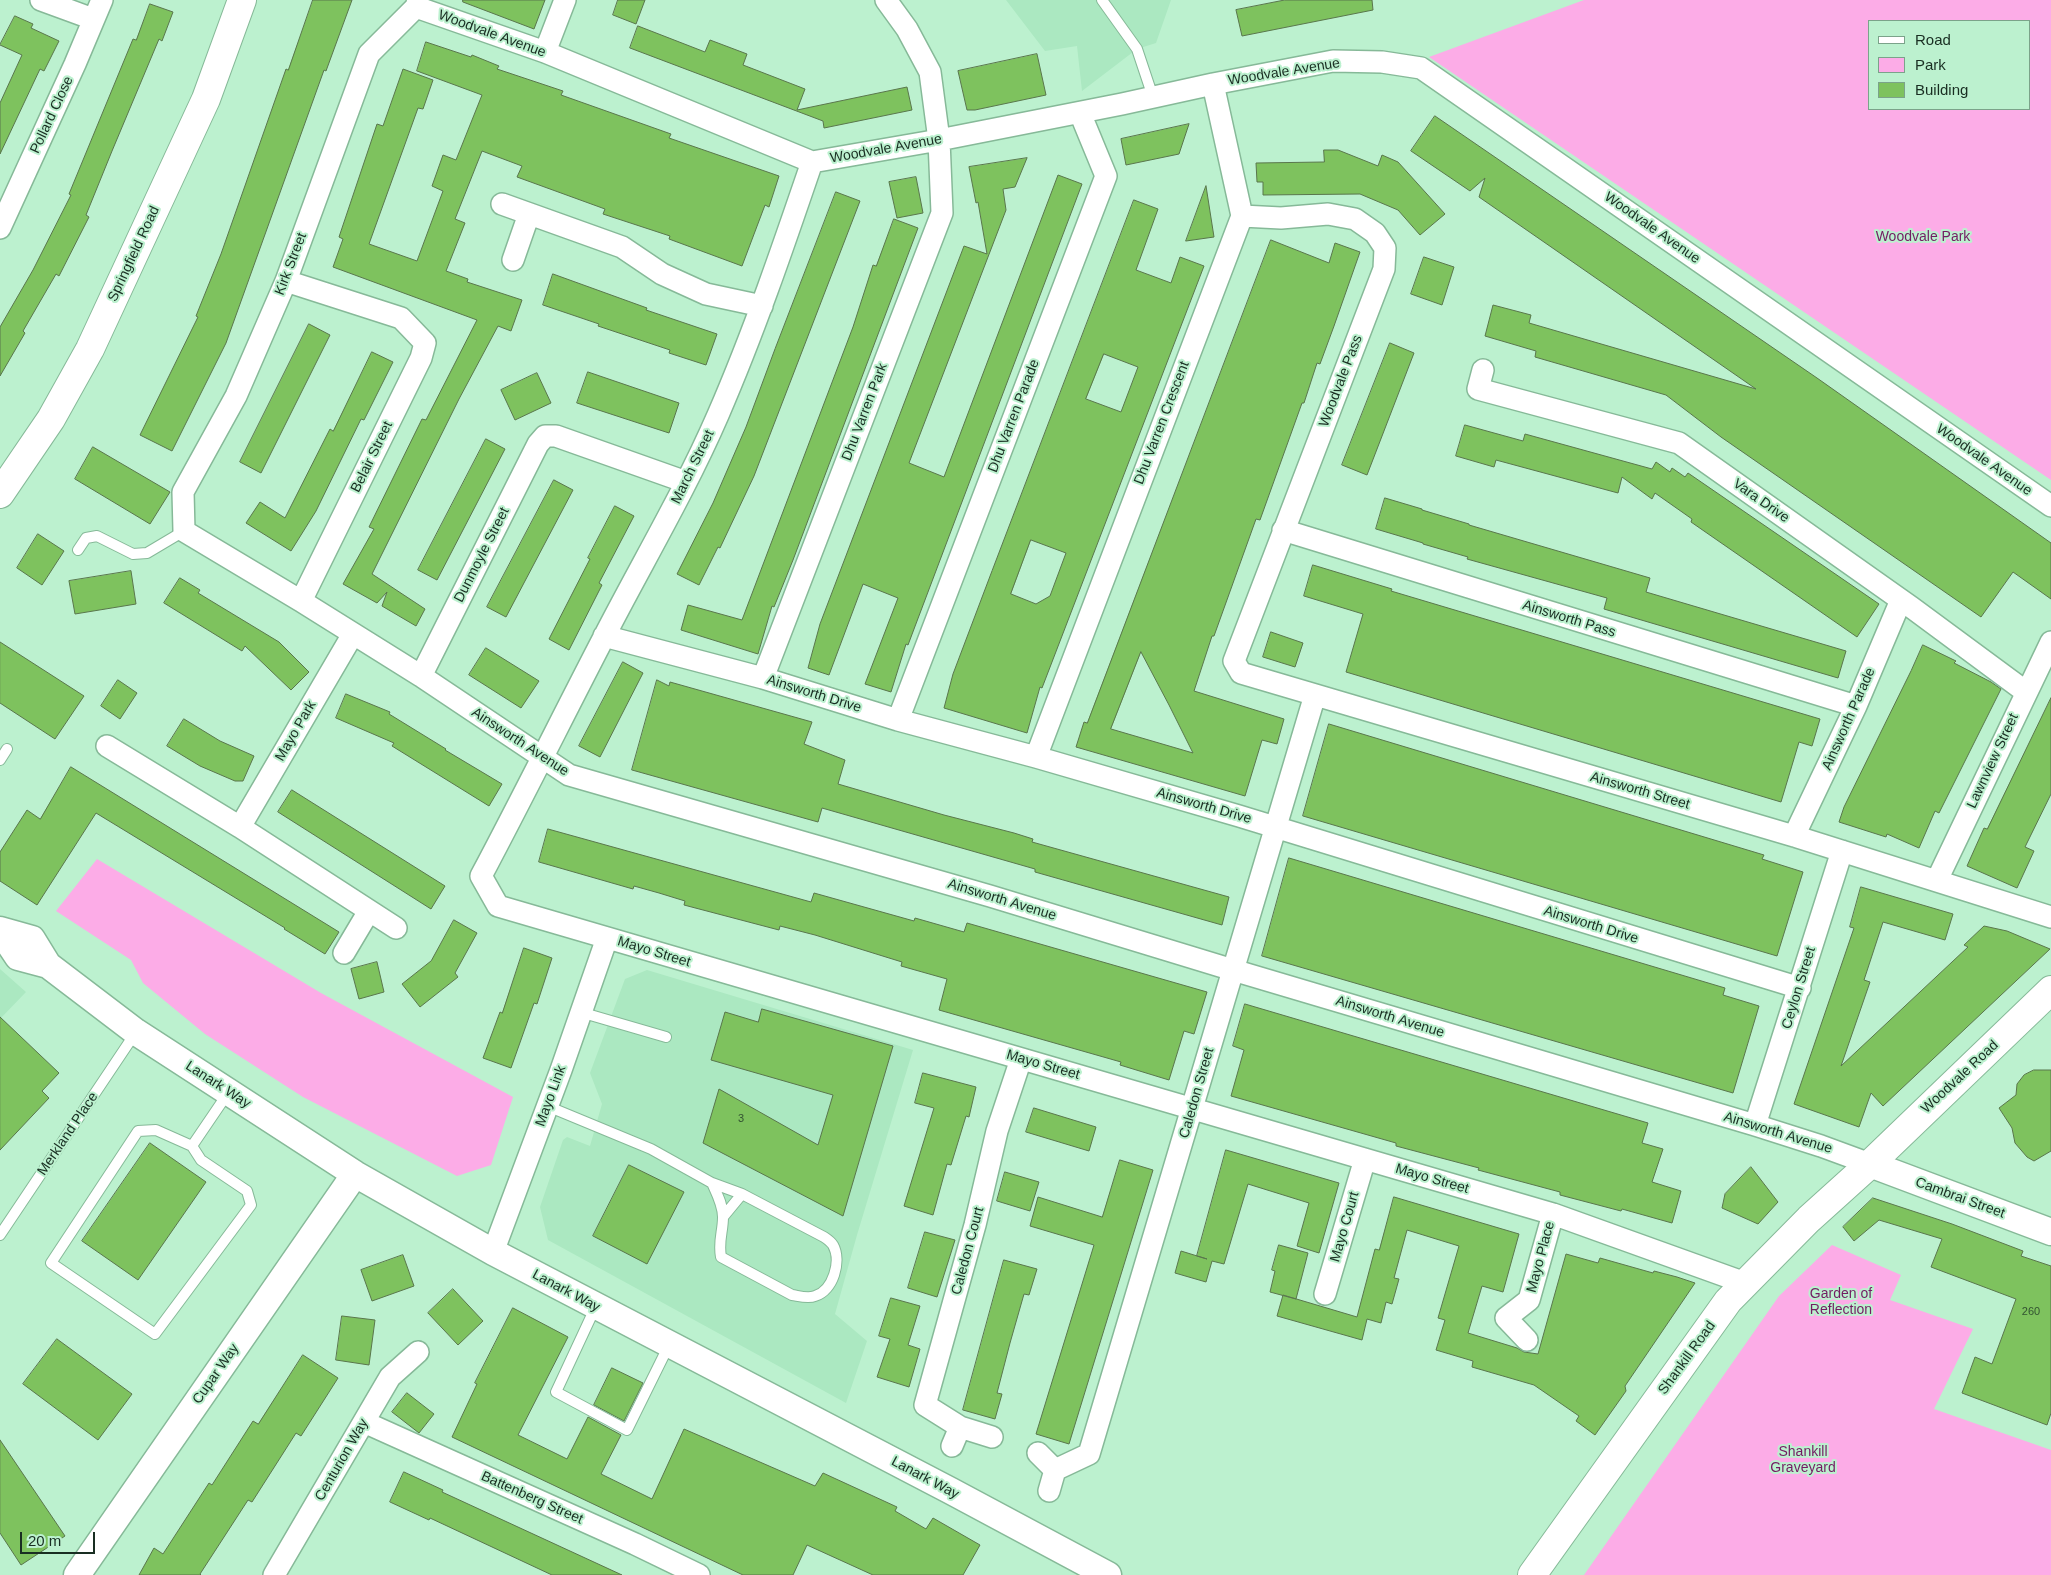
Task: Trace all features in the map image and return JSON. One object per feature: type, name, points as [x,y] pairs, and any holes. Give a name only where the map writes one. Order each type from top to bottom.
[{"type":"main road","name":"Springfield Road","points":[[0,494],[50,419],[90,349],[206,99],[242,0]]},
{"type":"main road","name":"Woodvale Road","points":[[1870,1164],[2051,990]]},
{"type":"main road","name":"Shankill Road","points":[[1532,1575],[1728,1301],[1809,1219],[1870,1164]]},
{"type":"street","points":[[41,0],[93,19]]},
{"type":"street","name":"Pollard Close","points":[[0,228],[102,0]]},
{"type":"street","points":[[545,52],[565,0]]},
{"type":"street","name":"Dhu Varren Park","points":[[763,678],[942,213],[939,140],[930,72],[907,29],[886,0]]},
{"type":"street","name":"Woodvale Avenue","points":[[417,3],[545,52],[812,162],[1080,113],[1213,84],[1333,61],[1382,62],[1421,68],[2051,506]]},
{"type":"street","name":"Kirk Street","points":[[184,531],[183,492],[236,396],[286,281],[369,54],[417,3]]},
{"type":"street","points":[[1213,84],[1242,216]]},
{"type":"street","name":"Dhu Varren Parade","points":[[898,720],[1106,176],[1080,113]]},
{"type":"street","name":"March Street","points":[[543,759],[604,636],[686,482],[718,415],[762,306],[812,162]]},
{"type":"street","points":[[502,204],[622,248],[662,274],[706,294],[762,306]]},
{"type":"street","points":[[513,260],[529,214]]},
{"type":"street","name":"Woodvale Pass","points":[[1234,661],[1384,269],[1385,248],[1375,233],[1355,219],[1328,214],[1281,218],[1242,216]]},
{"type":"street","name":"Dhu Varren Crescent","points":[[1036,757],[1242,216]]},
{"type":"street","name":"Belair Street","points":[[286,281],[401,318],[425,343],[421,358],[301,601]]},
{"type":"street","name":"Vara Drive","points":[[1483,370],[1478,389],[1679,442],[1901,600],[2026,692]]},
{"type":"street","name":"Dunmoyle Street","points":[[421,676],[538,444],[545,436],[556,436],[686,482]]},
{"type":"street","name":"Ainsworth Pass","points":[[1283,530],[1856,706]]},
{"type":"street","name":"Ainsworth Avenue","points":[[184,531],[421,676],[569,775],[990,896],[1755,1125],[1870,1164]]},
{"type":"street","name":"Ainsworth Parade","points":[[1794,836],[1856,706],[1901,600]]},
{"type":"street","name":"Mayo Park","points":[[240,828],[353,634]]},
{"type":"street","name":"Ainsworth Drive","points":[[604,636],[763,678],[898,720],[1036,757],[1277,828],[1800,988]]},
{"type":"street","name":"Lawnview Street","points":[[1937,880],[2051,642]]},
{"type":"street","name":"Ainsworth Street","points":[[1234,661],[1241,673],[1794,836],[1937,880],[2051,918]]},
{"type":"street","name":"Caledon Street","points":[[1055,1470],[1089,1454],[1277,828],[1315,695]]},
{"type":"street","points":[[107,746],[396,928]]},
{"type":"street","name":"Mayo Street","points":[[543,759],[481,876],[498,906],[1553,1214],[1746,1283]]},
{"type":"street","name":"Ceylon Street","points":[[1755,1125],[1842,851]]},
{"type":"street","points":[[344,953],[369,912]]},
{"type":"street","name":"Lanark Way","points":[[0,930],[32,939],[48,965],[136,1032],[355,1174],[493,1252],[1108,1575]]},
{"type":"street","name":"Mayo Link","points":[[493,1252],[607,938]]},
{"type":"street","name":"Caledon Court","points":[[992,1437],[956,1437],[926,1405],[975,1225],[998,1131],[1021,1059]]},
{"type":"street","name":"Mayo Court","points":[[1325,1294],[1365,1159]]},
{"type":"street","name":"Cambrai Street","points":[[1870,1164],[2051,1232]]},
{"type":"street","name":"Cupar Way","points":[[77,1575],[355,1174]]},
{"type":"street","name":"Mayo Place","points":[[1527,1340],[1506,1318],[1529,1300],[1553,1214]]},
{"type":"street","name":"Centurion Way","points":[[274,1575],[390,1377],[418,1352]]},
{"type":"street","name":"Battenberg Street","points":[[364,1422],[635,1544],[699,1575]]},
{"type":"street","points":[[1038,1453],[1055,1470],[1049,1491]]},
{"type":"lane","points":[[1102,0],[1138,49],[1153,97]]},
{"type":"lane","points":[[78,550],[86,538],[97,536],[133,554],[147,553],[184,531]]},
{"type":"lane","points":[[0,760],[8,749]]},
{"type":"lane","points":[[580,1012],[666,1037]]},
{"type":"lane","name":"Merkland Place","points":[[0,1235],[136,1032]]},
{"type":"lane","points":[[192,1146],[229,1092]]},
{"type":"lane","points":[[547,1106],[651,1149],[712,1183],[742,1194],[822,1235],[833,1245],[837,1265],[832,1279],[824,1291],[816,1296],[792,1295],[721,1257],[719,1244],[723,1217],[721,1203],[712,1183]]},
{"type":"lane","points":[[156,1130],[192,1146],[201,1160],[247,1192],[251,1205],[155,1334],[51,1263],[138,1131],[156,1130]]},
{"type":"lane","points":[[723,1217],[742,1194]]},
{"type":"lane","points":[[596,1306],[556,1392],[627,1430],[669,1344]]},
{"type":"shaded area","points":[[1006,0],[1171,0],[1156,43],[1137,49],[1082,91],[1077,46],[1045,51]]},
{"type":"shaded area","points":[[0,969],[26,992],[0,1019]]},
{"type":"shaded area","points":[[647,970],[913,1050],[835,1314],[867,1341],[846,1403],[548,1240],[540,1207],[563,1140],[567,1137],[590,1146],[602,1104],[590,1073],[625,979]]},
{"type":"green space","name":"Woodvale Park","points":[[1584,0],[2051,0],[2051,480],[1429,57]]},
{"type":"green space","points":[[97,859],[321,993],[513,1097],[491,1165],[457,1176],[303,1097],[205,1034],[143,983],[131,960],[56,911]]},
{"type":"green space","name":"Shankill Graveyard","points":[[1832,1245],[1901,1275],[1890,1300],[1973,1329],[1934,1409],[2051,1450],[2051,1575],[1584,1575],[1779,1296]]},
{"type":"building","points":[[313,0],[352,0],[326,71],[324,70],[226,343],[172,451],[140,435],[198,317],[196,316],[221,254],[286,69],[288,70]]},
{"type":"building","points":[[463,0],[545,0],[534,29],[463,2]]},
{"type":"building","points":[[618,0],[645,0],[636,24],[613,15]]},
{"type":"building","points":[[1285,0],[1372,0],[1373,10],[1242,36],[1236,10]]},
{"type":"building","points":[[150,4],[173,12],[162,41],[159,39],[112,151],[86,215],[89,217],[59,276],[56,274],[0,376],[0,327],[33,270],[71,195],[69,194],[133,39],[136,40]]},
{"type":"building","points":[[15,16],[33,24],[31,28],[59,41],[44,71],[40,69],[0,154],[0,103],[22,55],[0,45]]},
{"type":"building","points":[[638,26],[705,52],[710,40],[747,54],[743,65],[805,89],[797,110],[907,87],[912,110],[824,128],[823,121],[630,48]]},
{"type":"building","points":[[426,42],[471,57],[472,55],[499,66],[497,69],[563,91],[561,95],[671,134],[669,138],[779,176],[769,207],[765,205],[742,266],[669,239],[670,236],[603,214],[605,209],[517,177],[522,166],[482,151],[455,219],[465,223],[446,271],[468,279],[467,282],[522,300],[511,331],[498,326],[459,399],[372,574],[425,609],[416,626],[382,606],[387,592],[377,603],[343,584],[374,529],[369,527],[422,419],[426,420],[477,320],[333,267],[343,239],[339,237],[377,124],[383,126],[403,69],[433,80],[423,109],[418,108],[369,244],[417,261],[443,191],[432,186],[443,155],[456,160],[482,95],[417,71]]},
{"type":"building","points":[[1037,54],[1046,95],[967,110],[958,71]]},
{"type":"building","points":[[1435,116],[1817,378],[2051,543],[2051,599],[2013,572],[1981,617],[1721,437],[1666,395],[1535,357],[1536,351],[1485,336],[1493,305],[1531,315],[1529,323],[1756,389],[1479,197],[1485,178],[1470,191],[1411,151]]},
{"type":"building","points":[[1189,124],[1179,154],[1126,165],[1121,139]]},
{"type":"building","points":[[1324,150],[1338,150],[1378,166],[1382,155],[1398,162],[1445,214],[1420,235],[1398,210],[1360,194],[1263,195],[1263,182],[1257,182],[1256,163],[1324,162]]},
{"type":"building","points":[[1027,158],[1015,187],[1003,189],[1006,210],[909,463],[944,477],[1058,175],[1082,184],[908,645],[906,644],[891,692],[865,684],[898,598],[863,584],[829,675],[808,668],[820,624],[964,246],[987,254],[978,202],[976,203],[969,167]]},
{"type":"building","points":[[916,177],[923,213],[897,218],[889,182]]},
{"type":"building","points":[[1206,186],[1214,237],[1186,241]]},
{"type":"building","points":[[836,192],[860,201],[754,476],[720,548],[718,547],[699,585],[677,574],[713,503],[746,427]]},
{"type":"building","points":[[1134,200],[1158,209],[1136,270],[1171,283],[1180,257],[1204,266],[1042,688],[1040,687],[1027,733],[944,708],[953,674]],"holes":[[[1104,354],[1138,367],[1121,412],[1086,399]],[[1031,540],[1066,553],[1050,596],[1036,604],[1011,594]]]},
{"type":"building","points":[[894,219],[918,228],[793,560],[774,607],[772,606],[758,654],[681,630],[688,605],[742,620],[853,327],[873,265],[876,266]]},
{"type":"building","points":[[1271,240],[1329,263],[1335,243],[1360,252],[1320,364],[1317,363],[1260,520],[1256,519],[1214,636],[1212,636],[1194,691],[1284,719],[1277,744],[1262,740],[1245,796],[1076,747],[1084,722],[1087,723]],"holes":[[[1141,652],[1193,753],[1111,729]]]},
{"type":"building","points":[[1424,257],[1454,267],[1442,305],[1411,294]]},
{"type":"building","points":[[553,274],[647,308],[646,310],[717,334],[706,365],[669,353],[670,350],[543,305]]},
{"type":"building","points":[[309,324],[330,335],[261,473],[240,462]]},
{"type":"building","points":[[1390,343],[1414,353],[1367,475],[1342,465]]},
{"type":"building","points":[[372,352],[393,362],[364,420],[361,419],[316,511],[291,551],[246,523],[260,502],[285,518],[330,429],[333,431]]},
{"type":"building","points":[[588,372],[679,403],[669,433],[577,403]]},
{"type":"building","points":[[537,373],[551,403],[515,420],[501,390]]},
{"type":"building","points":[[1465,425],[1523,441],[1525,434],[1652,469],[1656,462],[1670,472],[1672,468],[1685,477],[1688,473],[1879,604],[1857,637],[1691,522],[1692,519],[1655,493],[1652,499],[1622,477],[1618,493],[1496,460],[1494,467],[1456,456]]},
{"type":"building","points":[[486,439],[505,449],[437,580],[418,570]]},
{"type":"building","points":[[93,447],[170,492],[150,524],[75,479]]},
{"type":"building","points":[[554,480],[573,490],[506,617],[487,607]]},
{"type":"building","points":[[1385,498],[1469,525],[1650,578],[1646,592],[1846,651],[1838,678],[1604,609],[1607,598],[1467,559],[1468,557],[1376,529]]},
{"type":"building","points":[[615,506],[634,516],[599,583],[602,585],[569,650],[549,639]]},
{"type":"building","points":[[38,534],[64,551],[42,585],[17,568]]},
{"type":"building","points":[[1313,565],[1392,589],[1391,591],[1820,719],[1812,746],[1799,742],[1781,802],[1346,672],[1363,614],[1304,596]]},
{"type":"building","points":[[131,571],[136,604],[75,614],[69,581]]},
{"type":"building","points":[[180,578],[200,590],[198,593],[279,642],[309,672],[291,690],[245,646],[242,651],[164,603]]},
{"type":"building","points":[[1271,632],[1303,643],[1295,667],[1263,657]]},
{"type":"building","points":[[0,642],[84,696],[55,739],[0,703]]},
{"type":"building","points":[[1923,645],[1956,661],[1954,663],[2001,689],[1939,813],[1935,811],[1919,848],[1887,834],[1886,837],[1839,822],[1844,807]]},
{"type":"building","points":[[486,648],[539,681],[521,708],[469,675]]},
{"type":"building","points":[[623,662],[643,673],[600,757],[579,746]]},
{"type":"building","points":[[118,680],[137,693],[120,719],[101,706]]},
{"type":"building","points":[[657,680],[669,686],[670,682],[812,722],[804,744],[845,760],[838,784],[1014,833],[1033,839],[1032,842],[1229,897],[1222,925],[1035,872],[1035,869],[822,808],[818,822],[632,770]]},
{"type":"building","points":[[346,694],[390,712],[389,714],[445,750],[502,784],[489,806],[392,746],[394,743],[336,718]]},
{"type":"building","points":[[2051,698],[2051,794],[2025,847],[2034,851],[2017,888],[1967,866],[1984,828],[1987,829]]},
{"type":"building","points":[[184,719],[220,741],[254,756],[243,781],[235,781],[200,766],[167,746]]},
{"type":"building","points":[[1329,724],[1764,855],[1762,859],[1803,872],[1777,956],[1303,816]]},
{"type":"building","points":[[71,767],[339,932],[325,954],[96,813],[37,905],[0,881],[0,852],[27,810],[40,819]]},
{"type":"building","points":[[292,790],[445,886],[431,909],[278,812]]},
{"type":"building","points":[[548,829],[811,902],[814,893],[914,921],[915,918],[964,932],[967,923],[1207,992],[1194,1034],[1184,1031],[1169,1080],[1120,1065],[1121,1062],[939,1010],[947,979],[901,966],[902,962],[815,935],[780,926],[779,930],[684,905],[685,901],[659,893],[634,886],[633,889],[539,862]]},
{"type":"building","points":[[1289,858],[1725,988],[1723,995],[1759,1006],[1733,1093],[1262,956]]},
{"type":"building","points":[[1861,887],[1953,914],[1945,940],[1883,922],[1864,980],[1870,982],[1841,1066],[1968,947],[1964,945],[1984,926],[2007,931],[2050,949],[1883,1106],[1871,1093],[1859,1127],[1794,1104],[1854,928],[1850,927]]},
{"type":"building","points":[[454,920],[477,933],[455,973],[458,977],[420,1007],[402,984],[431,961]]},
{"type":"building","points":[[524,948],[552,958],[537,1004],[534,1003],[511,1068],[483,1058],[500,1012],[502,1013]]},
{"type":"building","points":[[377,962],[384,992],[359,999],[351,969]]},
{"type":"building","points":[[1245,1004],[1648,1123],[1642,1143],[1663,1149],[1652,1182],[1681,1191],[1672,1223],[1560,1195],[1560,1192],[1478,1170],[1479,1168],[1396,1146],[1396,1143],[1231,1096],[1244,1050],[1233,1046]]},
{"type":"building","points":[[762,1009],[893,1046],[843,1216],[703,1143],[719,1089],[818,1145],[833,1095],[711,1060],[725,1012],[758,1022]]},
{"type":"building","points":[[0,1017],[59,1073],[42,1091],[49,1098],[0,1150]]},
{"type":"building","points":[[2034,1070],[2051,1070],[2051,1151],[2034,1161],[2027,1157],[2015,1143],[2012,1128],[1999,1108],[2016,1095],[2017,1084],[2024,1075]]},
{"type":"building","points":[[923,1073],[976,1087],[969,1117],[966,1116],[951,1165],[947,1164],[933,1215],[904,1206],[934,1108],[915,1103]]},
{"type":"building","points":[[1034,1108],[1096,1127],[1089,1151],[1026,1132]]},
{"type":"building","points":[[150,1143],[206,1182],[138,1280],[82,1241]]},
{"type":"building","points":[[1226,1150],[1339,1183],[1319,1253],[1297,1246],[1309,1203],[1248,1184],[1224,1264],[1212,1261],[1206,1282],[1175,1273],[1181,1251],[1197,1256]]},
{"type":"building","points":[[1120,1160],[1153,1170],[1069,1444],[1036,1434],[1094,1245],[1030,1226],[1038,1197],[1102,1217]]},
{"type":"building","points":[[629,1165],[684,1192],[647,1264],[593,1236]]},
{"type":"building","points":[[1751,1167],[1778,1202],[1758,1224],[1722,1208],[1725,1194]]},
{"type":"building","points":[[1005,1172],[1039,1182],[1030,1211],[997,1201]]},
{"type":"building","points":[[1394,1197],[1519,1234],[1503,1292],[1482,1286],[1468,1333],[1517,1348],[1524,1352],[1538,1354],[1566,1254],[1598,1263],[1600,1258],[1695,1283],[1625,1386],[1626,1391],[1595,1435],[1576,1421],[1579,1416],[1534,1385],[1472,1367],[1473,1361],[1436,1350],[1445,1320],[1438,1318],[1459,1246],[1407,1230],[1394,1278],[1399,1279],[1392,1304],[1386,1302],[1381,1323],[1367,1319],[1362,1340],[1277,1316],[1283,1295],[1357,1317],[1375,1249],[1379,1250]]},
{"type":"building","points":[[1873,1198],[1952,1224],[2023,1251],[2021,1256],[2051,1266],[2051,1413],[2047,1425],[1962,1393],[1975,1357],[1992,1364],[2016,1299],[1931,1267],[1942,1239],[1879,1220],[1854,1241],[1843,1227]]},
{"type":"building","points":[[925,1232],[955,1240],[937,1297],[908,1288]]},
{"type":"building","points":[[1279,1245],[1308,1253],[1296,1299],[1270,1292],[1275,1271],[1272,1270]]},
{"type":"building","points":[[403,1255],[414,1286],[372,1301],[361,1270]]},
{"type":"building","points":[[1004,1260],[1037,1269],[1029,1295],[1024,1294],[1010,1343],[997,1393],[1002,1394],[995,1419],[963,1410]]},
{"type":"building","points":[[453,1289],[483,1321],[458,1345],[428,1313]]},
{"type":"building","points":[[891,1298],[920,1306],[908,1345],[920,1349],[909,1387],[877,1377],[890,1339],[879,1336]]},
{"type":"building","points":[[513,1308],[568,1337],[518,1435],[567,1459],[588,1417],[621,1435],[601,1474],[652,1499],[684,1429],[815,1486],[823,1473],[897,1507],[895,1511],[926,1529],[933,1518],[980,1545],[963,1575],[873,1575],[807,1545],[793,1575],[743,1575],[452,1437],[477,1384],[475,1383]]},
{"type":"building","points":[[342,1316],[375,1320],[369,1365],[336,1360]]},
{"type":"building","points":[[57,1339],[132,1394],[98,1440],[23,1384]]},
{"type":"building","points":[[303,1355],[338,1378],[301,1436],[296,1433],[252,1502],[248,1500],[201,1575],[139,1575],[154,1548],[163,1554],[209,1483],[212,1485],[253,1421],[258,1424]]},
{"type":"building","points":[[612,1368],[643,1383],[624,1421],[594,1405]]},
{"type":"building","points":[[407,1393],[434,1414],[419,1433],[392,1412]]},
{"type":"building","points":[[0,1440],[65,1536],[21,1565],[0,1533]]},
{"type":"building","points":[[404,1472],[443,1490],[442,1492],[622,1575],[552,1575],[430,1518],[429,1520],[390,1502]]},
{"type":"park label","name":"Garden of Reflection","points":[[1841,1302]]}]
